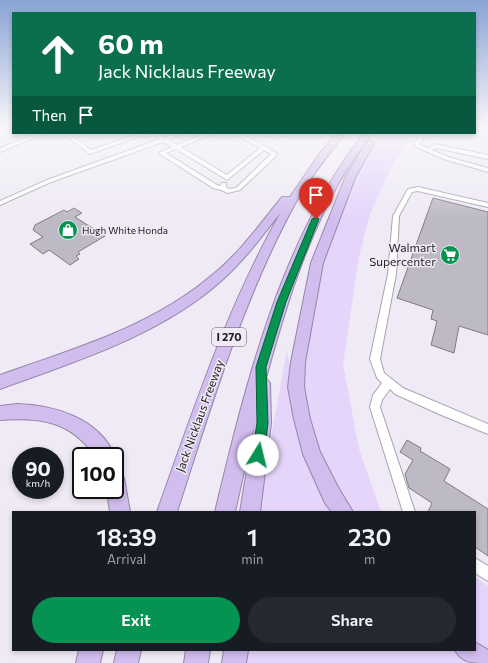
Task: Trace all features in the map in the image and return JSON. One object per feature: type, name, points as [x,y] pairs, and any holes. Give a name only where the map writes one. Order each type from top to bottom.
[{"type":"highway","name":"Jack Nicklaus Freeway","points":[[167,511],[206,396],[250,286],[286,211],[321,158]]},
{"type":"highway","points":[[225,511],[261,367],[288,284],[320,209],[336,180],[351,158]]},
{"type":"highway","points":[[342,511],[332,496],[312,454],[302,419],[296,387],[298,362],[317,263],[350,178],[362,158]]},
{"type":"highway","points":[[0,382],[99,345],[129,332],[162,316],[190,298],[216,280],[312,170]]},
{"type":"highway","points":[[250,511],[263,423],[261,367]]},
{"type":"highway","points":[[0,413],[25,411],[58,416],[87,432],[100,447]]},
{"type":"highway","points":[[118,499],[120,511]]},
{"type":"highway","points":[[88,663],[92,651]]},
{"type":"highway","points":[[126,663],[129,651]]},
{"type":"highway","points":[[196,663],[198,651]]},
{"type":"highway","points":[[234,663],[236,651]]},
{"type":"highway","points":[[469,651],[486,663]]},
{"type":"street","points":[[0,204],[49,181],[114,158]]},
{"type":"street","points":[[170,158],[215,187],[223,188],[228,191],[238,189],[272,158]]},
{"type":"street","points":[[194,158],[227,178]]},
{"type":"street","points":[[223,188],[227,178],[252,158]]},
{"type":"street","points":[[449,158],[488,170]]},
{"type":"street","points":[[488,205],[418,189],[410,190],[396,216],[392,274],[375,359],[380,375],[399,391],[431,406],[488,429]]},
{"type":"street","points":[[389,382],[377,398],[375,407],[409,511]]},
{"type":"street","points":[[476,566],[488,574]]},
{"type":"shaded area","points":[[366,158],[397,158],[370,214],[359,256],[343,364],[359,449],[381,511],[350,511],[334,488],[316,444],[305,403],[303,369],[319,278],[334,228],[360,166]]},
{"type":"shaded area","points":[[287,351],[292,376],[335,511],[260,511],[264,473]]},
{"type":"shaded area","points":[[476,578],[488,586],[488,652],[476,644]]},
{"type":"shaded area","points":[[246,651],[455,651],[471,663],[245,663]]},
{"type":"building","name":"Walmart Supercenter","points":[[433,198],[488,212],[488,335],[459,326],[454,353],[431,345],[437,321],[431,319],[433,310],[397,298]]},
{"type":"building","points":[[74,208],[82,213],[75,217],[105,236],[78,252],[80,254],[76,256],[79,259],[70,265],[49,250],[43,254],[30,244],[43,237],[33,230],[35,225],[64,210],[67,212]]},
{"type":"building","points":[[407,440],[421,448],[420,451],[450,469],[444,481],[488,509],[488,556],[476,548],[476,511],[428,511],[432,503],[409,488],[405,474],[413,460],[400,452]]},
{"type":"place","name":"Hugh White Honda","points":[[68,230]]},
{"type":"place","name":"Walmart Supercenter","points":[[450,255]]},
{"type":"route","points":[[258,455],[263,423],[261,367],[288,284],[306,239],[316,219]]}]
